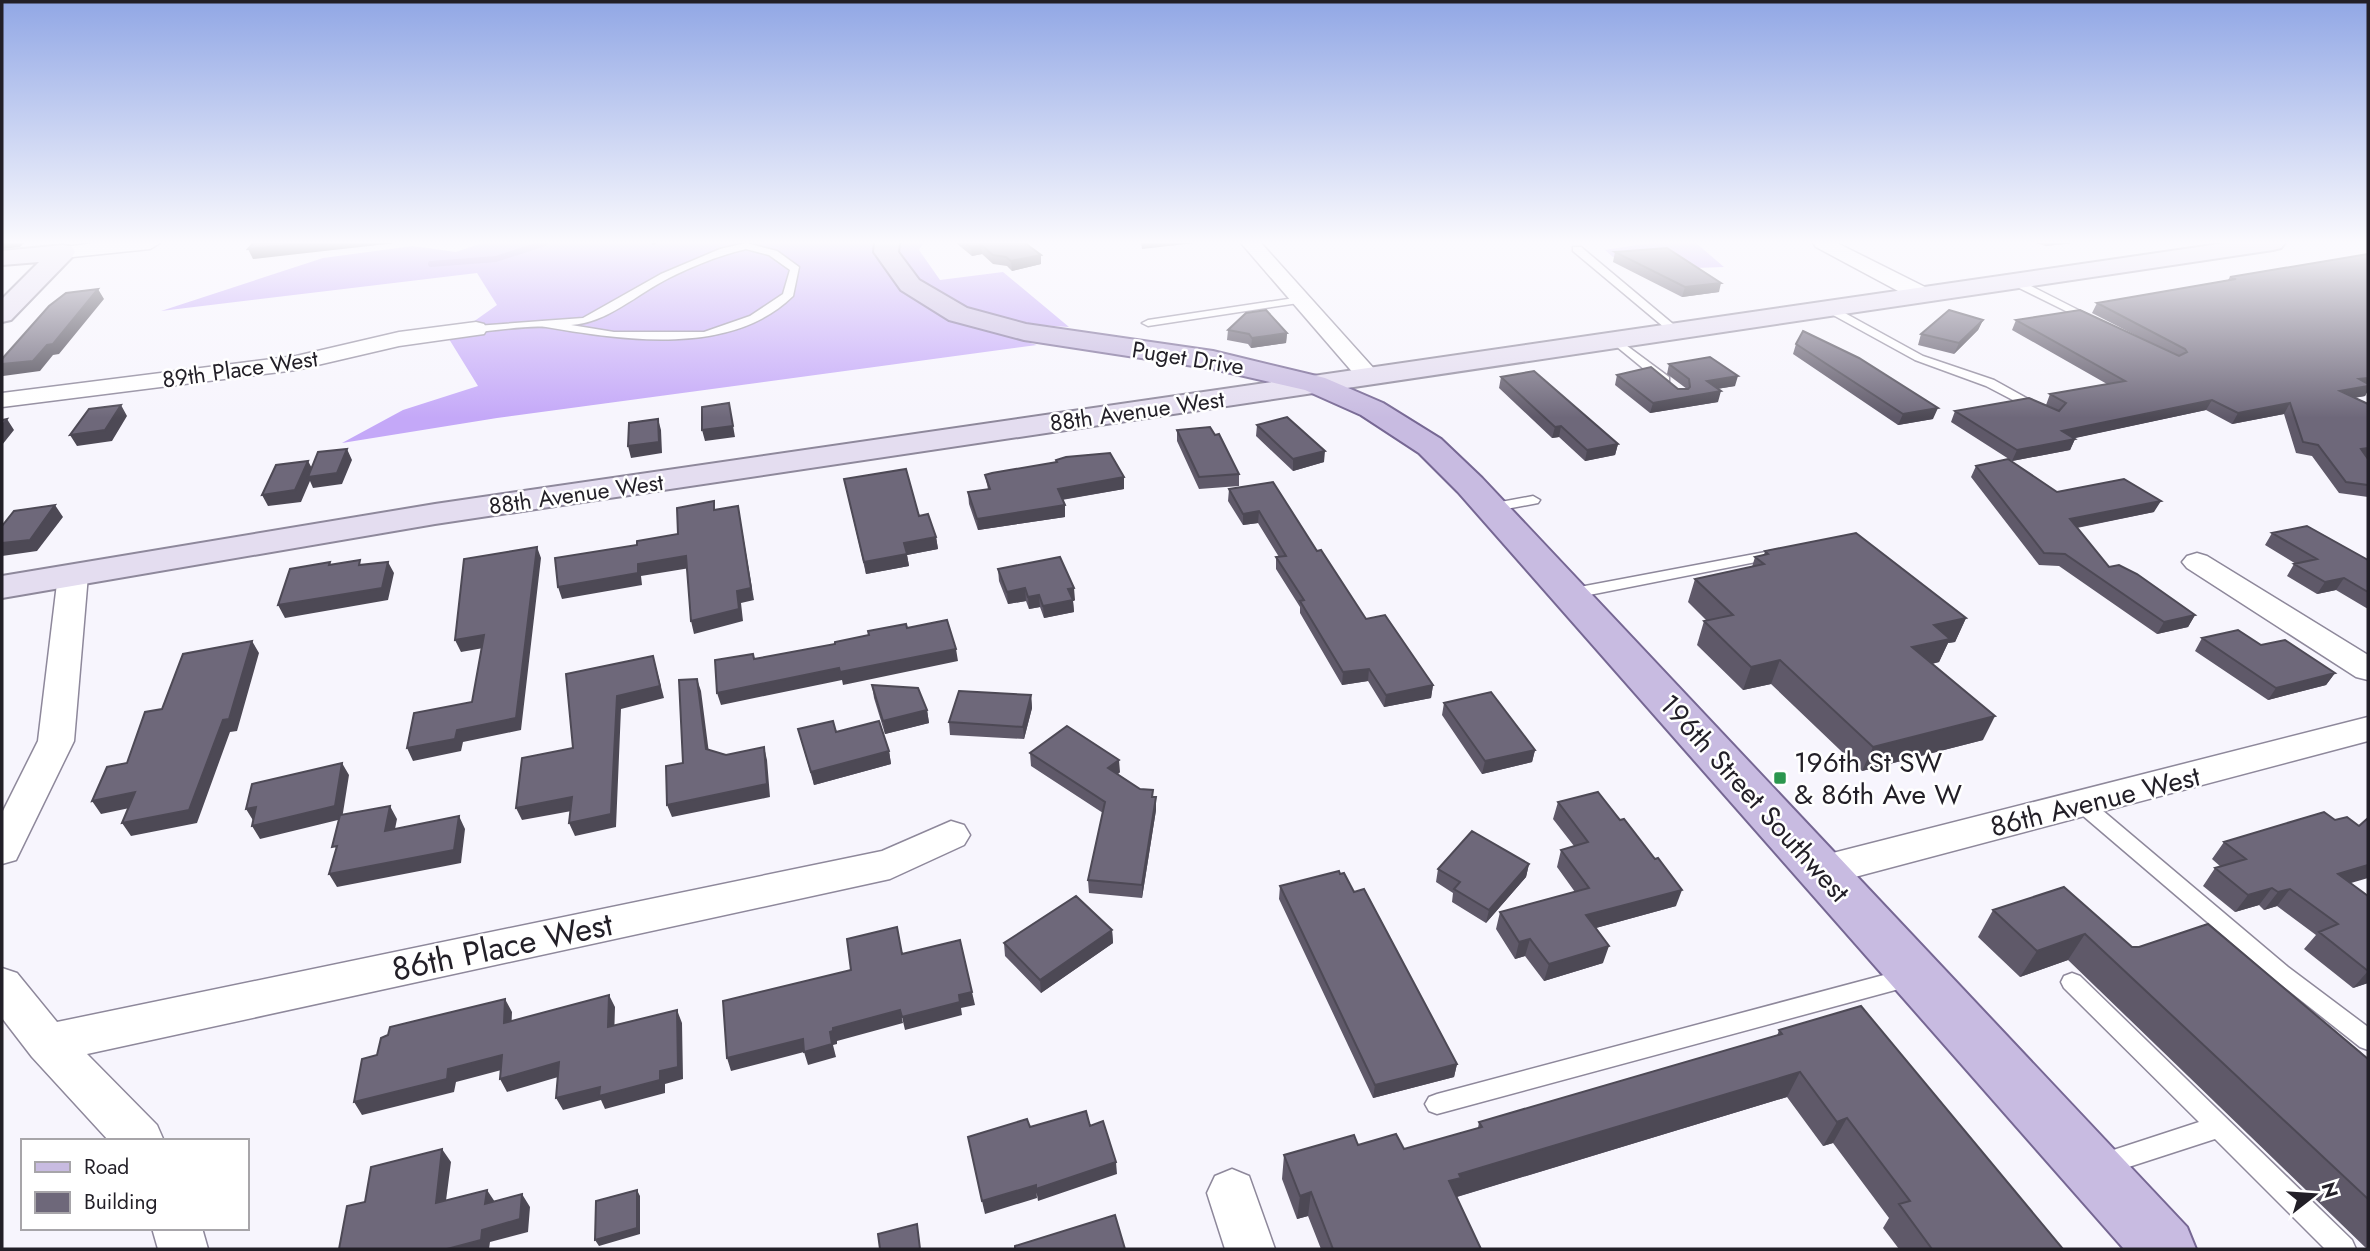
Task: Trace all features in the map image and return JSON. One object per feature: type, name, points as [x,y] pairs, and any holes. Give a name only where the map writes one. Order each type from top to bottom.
[{"type":"main road","name":"Puget Drive","points":[[937,301],[958,314],[1024,332],[1213,360],[1315,384]]},
{"type":"main road","name":"196th Street Southwest","points":[[1315,384],[1372,410],[1430,446],[1511,504],[1569,594],[2165,1249]]},
{"type":"street","points":[[2,314],[14,301]]},
{"type":"street","points":[[1302,301],[1369,377],[1366,389],[1372,410]]},
{"type":"street","name":"88th Avenue West","points":[[2,587],[435,514],[1872,301]]},
{"type":"street","name":"89th Place West","points":[[2,400],[285,365],[399,339],[476,329]]},
{"type":"street","points":[[2197,562],[2368,670]]},
{"type":"street","points":[[2,850],[56,741],[73,575]]},
{"type":"street","name":"86th Avenue West","points":[[1821,871],[2368,729]]},
{"type":"street","name":"86th Place West","points":[[48,1043],[890,864],[951,835]]},
{"type":"street","points":[[2,986],[48,1043],[138,1139]]},
{"type":"street","points":[[1232,1194],[1250,1249]]},
{"type":"street","points":[[178,1230],[183,1249]]},
{"type":"lane","points":[[476,329],[551,326],[586,321],[621,301]]},
{"type":"lane","points":[[551,326],[614,335],[705,335],[754,318],[780,301]]},
{"type":"lane","points":[[1148,323],[1292,301]]},
{"type":"lane","points":[[1640,301],[1675,331]]},
{"type":"lane","points":[[2054,301],[2104,326]]},
{"type":"lane","points":[[1828,308],[1919,358],[1990,383],[2053,415]]},
{"type":"lane","points":[[1615,340],[1673,388]]},
{"type":"lane","points":[[1569,594],[1794,551]]},
{"type":"lane","points":[[2082,804],[2281,973],[2368,1040]]},
{"type":"lane","points":[[1437,1104],[1916,975]]},
{"type":"lane","points":[[2072,982],[2343,1249]]},
{"type":"lane","points":[[2092,1168],[2218,1127]]},
{"type":"shaded area","points":[[190,301],[241,301],[161,311]]},
{"type":"shaded area","points":[[495,301],[919,301],[946,318],[1037,345],[497,418],[342,443],[403,410],[478,386],[449,339],[497,305]]},
{"type":"shaded area","points":[[956,301],[1038,301],[1069,327],[1005,319]]},
{"type":"building","points":[[55,301],[88,301],[53,344],[47,345],[33,361],[2,364],[2,359]]},
{"type":"building","points":[[2368,301],[2368,378],[2359,379],[2368,386],[2340,391],[2368,404],[2368,448],[2361,449],[2368,459],[2368,485],[2346,482],[2318,445],[2303,442],[2290,403],[2238,413],[2212,400],[2062,431],[2075,439],[2017,450],[1955,411],[2029,398],[2059,411],[2066,403],[2050,394],[2125,381],[2016,320],[2080,310],[2179,356],[2187,352],[2097,303]]},
{"type":"building","points":[[1266,310],[1287,333],[1252,338],[1249,334],[1228,330],[1246,313]]},
{"type":"building","points":[[1949,310],[1983,320],[1959,343],[1921,334]]},
{"type":"building","points":[[1803,331],[1859,358],[1938,408],[1903,414],[1796,344]]},
{"type":"building","points":[[1710,357],[1738,376],[1707,381],[1721,391],[1653,403],[1617,375],[1651,367],[1678,389],[1688,389],[1689,379],[1669,364]]},
{"type":"building","points":[[1534,371],[1618,444],[1587,450],[1561,426],[1555,427],[1501,377]]},
{"type":"building","points":[[729,403],[733,426],[702,430],[702,407]]},
{"type":"building","points":[[121,405],[105,430],[70,435],[89,409]]},
{"type":"building","points":[[1287,417],[1325,451],[1293,459],[1257,425]]},
{"type":"building","points":[[658,419],[659,442],[628,446],[629,423]]},
{"type":"building","points":[[1210,427],[1215,435],[1219,434],[1239,474],[1199,477],[1177,430]]},
{"type":"building","points":[[347,449],[337,473],[308,477],[318,452]]},
{"type":"building","points":[[1110,453],[1124,477],[1058,489],[1065,505],[977,519],[968,492],[990,489],[985,475],[1057,462],[1056,460],[1066,457]]},
{"type":"building","points":[[2008,459],[2057,492],[2124,479],[2161,501],[2070,519],[2109,567],[2119,565],[2137,574],[2195,615],[2164,622],[2065,554],[2044,553],[1976,466]]},
{"type":"building","points":[[308,461],[295,490],[262,495],[276,465]]},
{"type":"building","points":[[906,469],[919,516],[928,514],[936,537],[904,543],[907,554],[864,562],[844,479]]},
{"type":"building","points":[[1273,482],[1317,551],[1321,550],[1366,619],[1385,615],[1433,685],[1386,695],[1369,669],[1343,672],[1300,601],[1304,600],[1276,557],[1286,556],[1259,511],[1243,514],[1229,489]]},
{"type":"building","points":[[714,501],[714,510],[738,506],[751,588],[737,591],[739,609],[691,621],[686,556],[638,564],[638,573],[558,587],[555,558],[637,545],[637,541],[678,534],[677,508]]},
{"type":"building","points":[[55,505],[30,540],[2,543],[2,526],[14,511]]},
{"type":"building","points":[[2307,526],[2368,560],[2368,592],[2344,578],[2325,582],[2294,564],[2317,559],[2272,533]]},
{"type":"building","points":[[1856,533],[1966,618],[1934,625],[1950,639],[1912,647],[1995,716],[1873,747],[1780,660],[1751,667],[1704,621],[1733,615],[1695,579],[1764,564],[1755,557],[1768,554],[1765,551]]},
{"type":"building","points":[[537,547],[516,718],[457,730],[455,739],[407,748],[414,713],[472,702],[484,635],[455,640],[464,559]]},
{"type":"building","points":[[1060,557],[1074,588],[1068,589],[1073,600],[1043,606],[1039,595],[1028,597],[1025,588],[1007,592],[998,569]]},
{"type":"building","points":[[360,560],[359,565],[388,562],[382,588],[278,605],[290,569]]},
{"type":"building","points":[[947,620],[956,649],[840,672],[839,668],[717,693],[715,660],[753,654],[754,659],[835,644],[869,635],[868,631],[906,624],[907,628]]},
{"type":"building","points":[[2238,630],[2261,645],[2285,640],[2335,673],[2276,688],[2202,638]]},
{"type":"building","points":[[252,641],[229,719],[223,720],[189,810],[122,823],[135,792],[92,801],[107,767],[127,763],[145,712],[162,709],[183,654]]},
{"type":"building","points":[[653,656],[660,686],[617,696],[611,814],[569,823],[572,797],[516,808],[522,758],[573,748],[566,674]]},
{"type":"building","points":[[697,679],[706,749],[726,755],[764,747],[767,784],[667,805],[666,766],[683,763],[679,680]]},
{"type":"building","points":[[872,685],[918,688],[927,710],[883,721]]},
{"type":"building","points":[[959,691],[1031,695],[1023,727],[949,722]]},
{"type":"building","points":[[1491,692],[1535,750],[1485,761],[1444,703]]},
{"type":"building","points":[[833,721],[836,732],[879,721],[889,751],[811,772],[798,729]]},
{"type":"building","points":[[1067,726],[1119,760],[1108,768],[1140,789],[1153,790],[1152,797],[1156,797],[1142,885],[1088,880],[1105,802],[1030,753]]},
{"type":"building","points":[[342,763],[335,806],[252,826],[256,807],[246,809],[252,784]]},
{"type":"building","points":[[1598,792],[1620,820],[1624,819],[1655,859],[1658,858],[1682,890],[1586,915],[1609,946],[1549,964],[1530,939],[1519,942],[1500,912],[1589,888],[1561,850],[1588,842],[1558,802]]},
{"type":"building","points":[[390,806],[385,831],[459,816],[454,850],[329,874],[337,846],[332,847],[340,815]]},
{"type":"building","points":[[2324,812],[2335,820],[2347,817],[2359,826],[2368,818],[2368,865],[2338,874],[2368,896],[2368,971],[2319,932],[2338,924],[2290,889],[2278,892],[2272,888],[2248,895],[2215,868],[2246,859],[2224,842]]},
{"type":"building","points":[[1472,831],[1529,864],[1489,910],[1454,889],[1460,882],[1438,869]]},
{"type":"building","points":[[1339,871],[1340,874],[1344,873],[1354,892],[1364,889],[1457,1064],[1375,1085],[1280,886]]},
{"type":"building","points":[[2064,887],[2132,947],[2208,924],[2368,1059],[2368,1199],[2085,934],[2037,951],[1993,910]]},
{"type":"building","points":[[1076,896],[1112,930],[1040,980],[1004,943]]},
{"type":"building","points":[[897,927],[902,954],[960,940],[972,992],[959,995],[960,1002],[902,1017],[900,1010],[833,1028],[830,1032],[832,1044],[804,1052],[803,1039],[727,1058],[723,1001],[851,970],[847,939]]},
{"type":"building","points":[[609,995],[608,1027],[677,1010],[678,1067],[660,1071],[660,1080],[599,1096],[600,1087],[556,1098],[559,1062],[500,1079],[502,1055],[448,1069],[447,1079],[354,1102],[362,1059],[377,1055],[381,1038],[388,1035],[390,1027],[505,999],[504,1023]]},
{"type":"building","points":[[1861,1006],[2063,1249],[1932,1249],[1899,1204],[1910,1201],[1847,1118],[1837,1122],[1800,1072],[1459,1174],[1461,1178],[1449,1181],[1481,1249],[1333,1249],[1311,1192],[1300,1196],[1284,1155],[1354,1135],[1358,1145],[1396,1134],[1404,1149],[1482,1127],[1479,1122],[1782,1034],[1779,1030]]},
{"type":"building","points":[[1086,1111],[1090,1126],[1103,1121],[1116,1162],[1036,1189],[1036,1185],[982,1201],[968,1137],[1027,1119],[1030,1127]]},
{"type":"building","points":[[442,1149],[436,1203],[487,1190],[485,1204],[522,1194],[520,1219],[482,1230],[481,1240],[447,1249],[339,1249],[347,1206],[365,1202],[371,1167]]},
{"type":"building","points":[[637,1190],[637,1228],[595,1240],[596,1201]]},
{"type":"building","points":[[1115,1215],[1125,1249],[1015,1249],[1015,1246]]},
{"type":"building","points":[[917,1224],[920,1249],[880,1249],[878,1234]]},
{"type":"place","name":"196th St SW & 86th Ave W","points":[[1780,778]]}]
